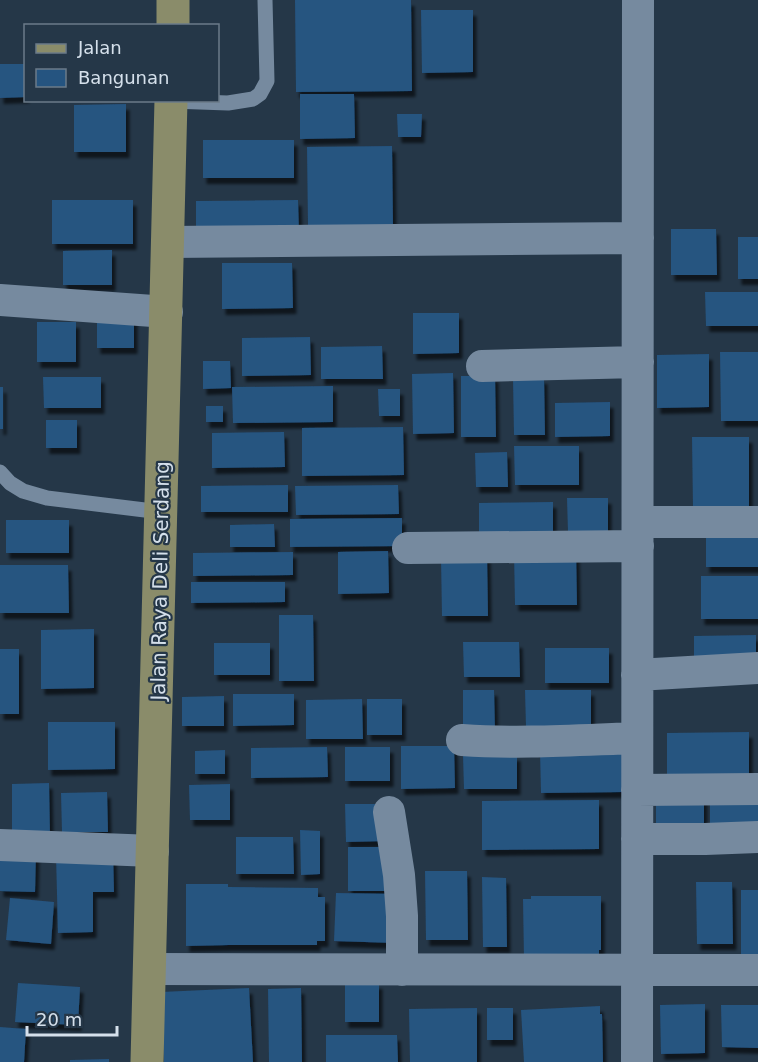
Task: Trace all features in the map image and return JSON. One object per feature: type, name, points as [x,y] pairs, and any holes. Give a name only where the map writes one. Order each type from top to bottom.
[{"type":"main road","points":[[173,0],[173,24]]},
{"type":"main road","name":"Jalan Raya Deli Serdang","points":[[147,1062],[171,102]]},
{"type":"street","points":[[637,1062],[638,0]]},
{"type":"street","points":[[168,242],[638,238]]},
{"type":"street","points":[[0,300],[167,312]]},
{"type":"street","points":[[482,366],[638,362]]},
{"type":"street","points":[[408,548],[638,534],[758,522]]},
{"type":"street","points":[[637,675],[758,668]]},
{"type":"street","points":[[462,740],[537,743],[636,738]]},
{"type":"street","points":[[637,790],[758,789]]},
{"type":"street","points":[[389,812],[399,875],[402,970]]},
{"type":"street","points":[[637,839],[758,837]]},
{"type":"street","points":[[0,845],[153,851]]},
{"type":"street","points":[[150,969],[758,970]]},
{"type":"lane","points":[[209,102],[228,103],[253,99],[260,94],[267,81],[265,0]]},
{"type":"lane","points":[[0,472],[10,483],[23,491],[47,498],[161,512]]},
{"type":"building","points":[[295,0],[411,0],[412,91],[296,92]]},
{"type":"building","points":[[421,10],[473,10],[473,72],[422,73]]},
{"type":"building","points":[[0,64],[24,64],[24,97],[0,98]]},
{"type":"building","points":[[300,94],[354,94],[355,138],[300,139]]},
{"type":"building","points":[[126,104],[126,152],[74,152],[74,105]]},
{"type":"building","points":[[397,114],[422,114],[421,137],[398,137]]},
{"type":"building","points":[[203,140],[294,140],[294,178],[203,178]]},
{"type":"building","points":[[392,146],[393,226],[308,226],[307,147]]},
{"type":"building","points":[[52,200],[133,200],[133,244],[52,244]]},
{"type":"building","points":[[298,200],[299,234],[196,234],[196,201]]},
{"type":"building","points":[[671,229],[716,229],[717,275],[671,275]]},
{"type":"building","points":[[738,237],[758,237],[758,279],[738,279]]},
{"type":"building","points":[[112,250],[112,285],[63,285],[63,251]]},
{"type":"building","points":[[222,263],[292,263],[293,308],[222,309]]},
{"type":"building","points":[[705,292],[758,292],[758,326],[706,326]]},
{"type":"building","points":[[134,312],[134,348],[97,348],[97,313]]},
{"type":"building","points":[[413,313],[459,313],[459,353],[413,354]]},
{"type":"building","points":[[37,322],[76,322],[76,362],[37,362]]},
{"type":"building","points":[[310,337],[311,375],[242,376],[242,338]]},
{"type":"building","points":[[382,346],[383,379],[321,379],[321,347]]},
{"type":"building","points":[[720,352],[758,352],[758,421],[721,421]]},
{"type":"building","points":[[709,354],[709,407],[657,408],[657,355]]},
{"type":"building","points":[[203,361],[230,361],[231,388],[203,389]]},
{"type":"building","points":[[453,373],[454,433],[413,434],[412,374]]},
{"type":"building","points":[[461,376],[495,376],[496,437],[461,437]]},
{"type":"building","points":[[43,377],[101,377],[101,408],[44,408]]},
{"type":"building","points":[[513,378],[544,378],[545,435],[514,435]]},
{"type":"building","points":[[333,386],[333,422],[233,423],[232,387]]},
{"type":"building","points":[[0,387],[3,387],[3,429],[0,429]]},
{"type":"building","points":[[378,389],[400,389],[400,416],[379,416]]},
{"type":"building","points":[[610,402],[610,436],[555,437],[555,403]]},
{"type":"building","points":[[206,406],[223,406],[223,422],[206,422]]},
{"type":"building","points":[[46,420],[77,420],[77,448],[46,448]]},
{"type":"building","points":[[403,427],[404,475],[302,476],[302,428]]},
{"type":"building","points":[[284,432],[285,467],[212,468],[212,433]]},
{"type":"building","points":[[692,437],[749,437],[749,507],[693,508]]},
{"type":"building","points":[[514,446],[579,446],[579,485],[515,485]]},
{"type":"building","points":[[507,452],[508,487],[476,487],[475,453]]},
{"type":"building","points":[[288,485],[288,512],[201,512],[201,486]]},
{"type":"building","points":[[398,485],[399,514],[296,515],[295,486]]},
{"type":"building","points":[[567,498],[608,498],[608,532],[568,532]]},
{"type":"building","points":[[553,502],[553,536],[479,537],[479,503]]},
{"type":"building","points":[[402,518],[402,546],[290,547],[290,519]]},
{"type":"building","points":[[6,520],[69,520],[69,553],[6,553]]},
{"type":"building","points":[[274,524],[275,547],[230,547],[230,525]]},
{"type":"building","points":[[706,534],[758,534],[758,567],[706,567]]},
{"type":"building","points":[[388,551],[389,593],[338,594],[338,552]]},
{"type":"building","points":[[293,552],[293,575],[193,576],[193,553]]},
{"type":"building","points":[[514,552],[576,552],[577,605],[515,605]]},
{"type":"building","points":[[487,556],[488,616],[442,616],[441,557]]},
{"type":"building","points":[[0,565],[68,565],[69,613],[0,613]]},
{"type":"building","points":[[701,576],[758,576],[758,619],[701,619]]},
{"type":"building","points":[[191,582],[285,582],[285,602],[191,603]]},
{"type":"building","points":[[279,615],[313,615],[314,681],[279,681]]},
{"type":"building","points":[[94,629],[94,688],[41,689],[41,630]]},
{"type":"building","points":[[756,635],[756,660],[694,661],[694,636]]},
{"type":"building","points":[[463,642],[519,642],[520,677],[464,677]]},
{"type":"building","points":[[214,643],[270,643],[270,675],[214,675]]},
{"type":"building","points":[[545,648],[609,648],[609,683],[545,683]]},
{"type":"building","points":[[0,649],[19,649],[19,714],[0,714]]},
{"type":"building","points":[[463,690],[494,690],[495,732],[463,732]]},
{"type":"building","points":[[525,690],[591,690],[591,727],[526,727]]},
{"type":"building","points":[[233,694],[294,694],[294,725],[233,726]]},
{"type":"building","points":[[224,696],[224,726],[182,726],[182,697]]},
{"type":"building","points":[[362,699],[363,739],[306,739],[306,700]]},
{"type":"building","points":[[367,699],[402,699],[402,735],[367,735]]},
{"type":"building","points":[[48,722],[115,722],[115,769],[48,770]]},
{"type":"building","points":[[749,732],[749,779],[667,779],[667,733]]},
{"type":"building","points":[[401,746],[454,746],[455,788],[401,789]]},
{"type":"building","points":[[327,747],[328,777],[251,778],[251,748]]},
{"type":"building","points":[[345,747],[390,747],[390,781],[345,781]]},
{"type":"building","points":[[225,750],[225,774],[195,774],[195,751]]},
{"type":"building","points":[[540,750],[623,750],[623,792],[541,793]]},
{"type":"building","points":[[463,755],[517,755],[517,789],[464,789]]},
{"type":"building","points":[[49,783],[50,837],[12,837],[12,784]]},
{"type":"building","points":[[230,784],[230,820],[190,820],[189,785]]},
{"type":"building","points":[[107,792],[108,832],[62,832],[61,793]]},
{"type":"building","points":[[704,792],[704,830],[656,831],[656,793]]},
{"type":"building","points":[[758,795],[758,832],[710,833],[710,796]]},
{"type":"building","points":[[599,800],[599,849],[482,850],[482,801]]},
{"type":"building","points":[[345,804],[385,804],[385,841],[346,842]]},
{"type":"building","points":[[300,830],[320,831],[320,874],[301,875]]},
{"type":"building","points":[[236,837],[293,837],[294,874],[236,874]]},
{"type":"building","points":[[348,847],[385,847],[386,891],[348,891]]},
{"type":"building","points":[[0,850],[36,850],[35,892],[0,891]]},
{"type":"building","points":[[113,853],[114,892],[93,892],[93,932],[58,933],[56,855]]},
{"type":"building","points":[[425,871],[467,871],[468,940],[426,940]]},
{"type":"building","points":[[482,877],[506,878],[507,947],[483,947]]},
{"type":"building","points":[[696,882],[732,882],[733,944],[697,944]]},
{"type":"building","points":[[186,884],[318,888],[318,897],[325,897],[325,941],[317,941],[317,945],[186,946]]},
{"type":"building","points":[[741,890],[758,890],[758,954],[741,955]]},
{"type":"building","points":[[336,893],[397,894],[396,943],[334,941]]},
{"type":"building","points":[[531,896],[601,896],[599,958],[524,959],[523,899],[531,899]]},
{"type":"building","points":[[10,898],[54,902],[51,944],[6,940]]},
{"type":"building","points":[[18,983],[80,987],[78,1025],[15,1022]]},
{"type":"building","points":[[345,983],[379,983],[379,1022],[345,1022]]},
{"type":"building","points":[[249,988],[253,1062],[164,1062],[161,992]]},
{"type":"building","points":[[301,988],[302,1062],[269,1062],[268,989]]},
{"type":"building","points":[[705,1004],[705,1053],[661,1054],[660,1005]]},
{"type":"building","points":[[721,1005],[758,1005],[758,1048],[722,1047]]},
{"type":"building","points":[[600,1006],[603,1062],[524,1062],[521,1010]]},
{"type":"building","points":[[477,1008],[477,1062],[410,1062],[409,1009]]},
{"type":"building","points":[[487,1008],[513,1008],[513,1040],[487,1040]]},
{"type":"building","points":[[0,1027],[26,1029],[24,1062],[0,1062]]},
{"type":"building","points":[[326,1035],[397,1035],[398,1062],[326,1062]]},
{"type":"building","points":[[109,1059],[109,1062],[70,1062],[70,1060]]}]
